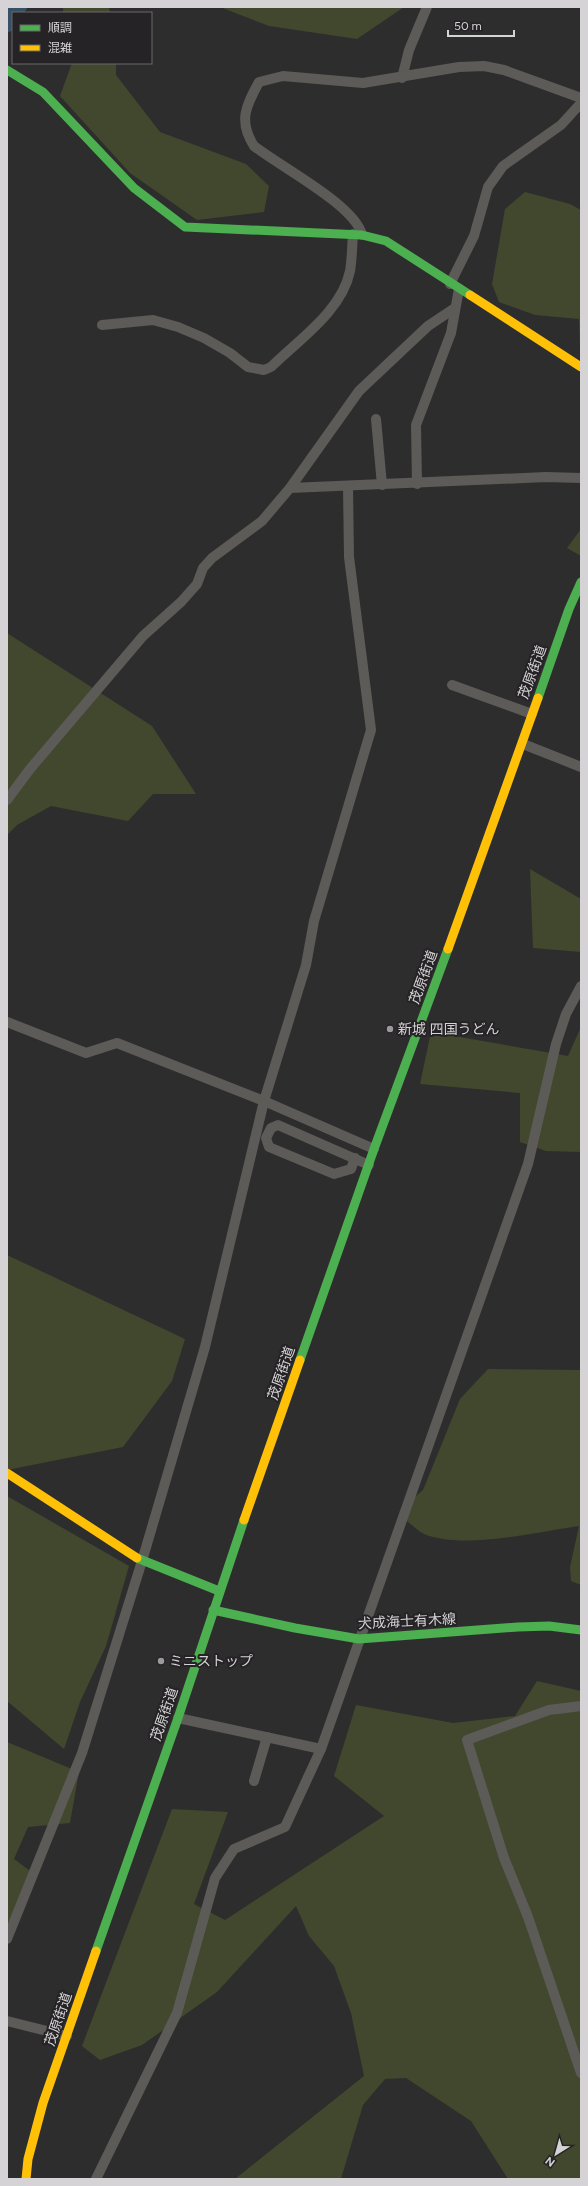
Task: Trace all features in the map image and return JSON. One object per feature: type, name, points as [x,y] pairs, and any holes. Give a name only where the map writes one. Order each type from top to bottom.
[{"type":"main road","points":[[10,71],[44,92],[134,188],[185,227],[358,235],[386,241],[581,367]]},
{"type":"main road","name":"茂原街道","points":[[26,2179],[28,2159],[41,2110],[178,1718],[219,1591],[374,1149],[581,582]]},
{"type":"main road","points":[[7,1473],[142,1561],[219,1591]]},
{"type":"main road","name":"犬成海士有木線","points":[[213,1610],[302,1629],[359,1639],[518,1627],[549,1626],[581,1630]]},
{"type":"street","points":[[402,78],[409,50],[426,7]]},
{"type":"street","points":[[102,325],[153,320],[178,327],[204,338],[230,353],[248,367],[264,370],[271,367],[333,309],[346,285],[360,228],[350,215],[326,195],[276,163],[254,146],[247,135],[246,105],[259,82],[283,76],[363,83],[402,78],[459,67],[484,66],[504,70],[581,98]]},
{"type":"street","points":[[417,484],[416,425],[451,333],[455,308],[455,286],[474,236],[488,187],[504,166],[561,125],[581,103]]},
{"type":"street","points":[[7,800],[30,769],[143,636],[181,602],[198,584],[203,568],[212,558],[262,521],[290,488],[359,391],[428,326],[455,308]]},
{"type":"street","points":[[376,419],[382,485]]},
{"type":"street","points":[[290,488],[348,487],[546,477],[581,478]]},
{"type":"street","points":[[7,1939],[82,1753],[142,1561],[205,1346],[264,1101],[306,964],[314,921],[371,730],[349,557],[348,487]]},
{"type":"street","points":[[452,685],[532,714]]},
{"type":"street","points":[[523,744],[581,767]]},
{"type":"street","points":[[96,2179],[176,2013],[215,1878],[234,1849],[285,1827],[321,1749],[528,1164],[556,1044],[566,1014],[581,986]]},
{"type":"street","points":[[7,1022],[86,1053],[117,1043],[264,1101],[374,1149]]},
{"type":"street","points":[[354,1158],[351,1169],[334,1174],[269,1147],[266,1138],[271,1128],[278,1125],[354,1158],[369,1165]]},
{"type":"street","points":[[581,1706],[550,1710],[467,1740],[504,1858],[528,1917],[581,2073]]},
{"type":"street","points":[[178,1718],[321,1749]]},
{"type":"street","points":[[254,1780],[267,1737]]},
{"type":"street","points":[[7,2021],[67,2036]]},
{"type":"green space","points":[[63,7],[109,7],[110,12],[63,12]]},
{"type":"green space","points":[[220,7],[404,7],[357,39],[269,26]]},
{"type":"green space","points":[[72,64],[116,64],[116,75],[160,132],[246,164],[269,186],[264,212],[197,220],[130,173],[60,96]]},
{"type":"green space","points":[[525,192],[570,204],[581,210],[581,371],[579,319],[535,315],[499,302],[492,284],[505,209]]},
{"type":"green space","points":[[581,529],[581,556],[567,548]]},
{"type":"green space","points":[[7,633],[152,726],[196,794],[153,794],[128,821],[51,806],[17,825],[7,835]]},
{"type":"green space","points":[[530,869],[581,899],[581,952],[533,948]]},
{"type":"green space","points":[[581,1027],[581,1152],[546,1151],[520,1142],[520,1093],[420,1084],[431,1032],[568,1056]]},
{"type":"green space","points":[[7,1255],[185,1339],[172,1381],[123,1447],[7,1470]]},
{"type":"green space","points":[[488,1369],[581,1370],[581,1585],[571,1581],[570,1567],[579,1526],[500,1538],[459,1540],[440,1538],[424,1534],[407,1521],[408,1503],[423,1490],[460,1399]]},
{"type":"green space","points":[[7,1496],[129,1566],[106,1646],[80,1702],[64,1749],[7,1701]]},
{"type":"green space","points":[[537,1681],[581,1691],[581,2179],[508,2179],[471,2121],[406,2078],[385,2079],[363,2105],[341,2179],[235,2179],[364,2076],[351,2013],[334,1966],[309,1936],[296,1906],[217,1992],[142,2045],[100,2060],[82,2046],[172,1809],[228,1812],[194,1904],[225,1920],[384,1816],[334,1776],[356,1705],[453,1723],[515,1716]]},
{"type":"green space","points":[[7,1742],[79,1772],[70,1823],[28,1827],[14,1859],[33,1873],[7,1938]]},
{"type":"water","points":[[7,7],[28,7],[25,12],[12,12],[12,30],[7,33]]},
{"type":"traffic: fast","points":[[7,70],[43,92],[134,188],[185,227],[362,235],[386,241],[470,295]]},
{"type":"traffic: fast","points":[[538,698],[569,609],[581,582]]},
{"type":"traffic: fast","points":[[300,1360],[374,1149],[448,949]]},
{"type":"traffic: fast","points":[[96,1951],[178,1718],[244,1520]]},
{"type":"traffic: fast","points":[[137,1558],[219,1591]]},
{"type":"traffic: fast","points":[[213,1610],[295,1628],[359,1639],[518,1627],[549,1626],[581,1630]]},
{"type":"traffic: slow","points":[[470,295],[581,367]]},
{"type":"traffic: slow","points":[[448,949],[538,698]]},
{"type":"traffic: slow","points":[[244,1520],[300,1360]]},
{"type":"traffic: slow","points":[[7,1473],[137,1558]]},
{"type":"traffic: slow","points":[[26,2179],[28,2159],[43,2103],[96,1951]]},
{"type":"place","name":"新城 四国うどん","points":[[390,1029]]},
{"type":"place","name":"ミニストップ","points":[[161,1661]]}]
